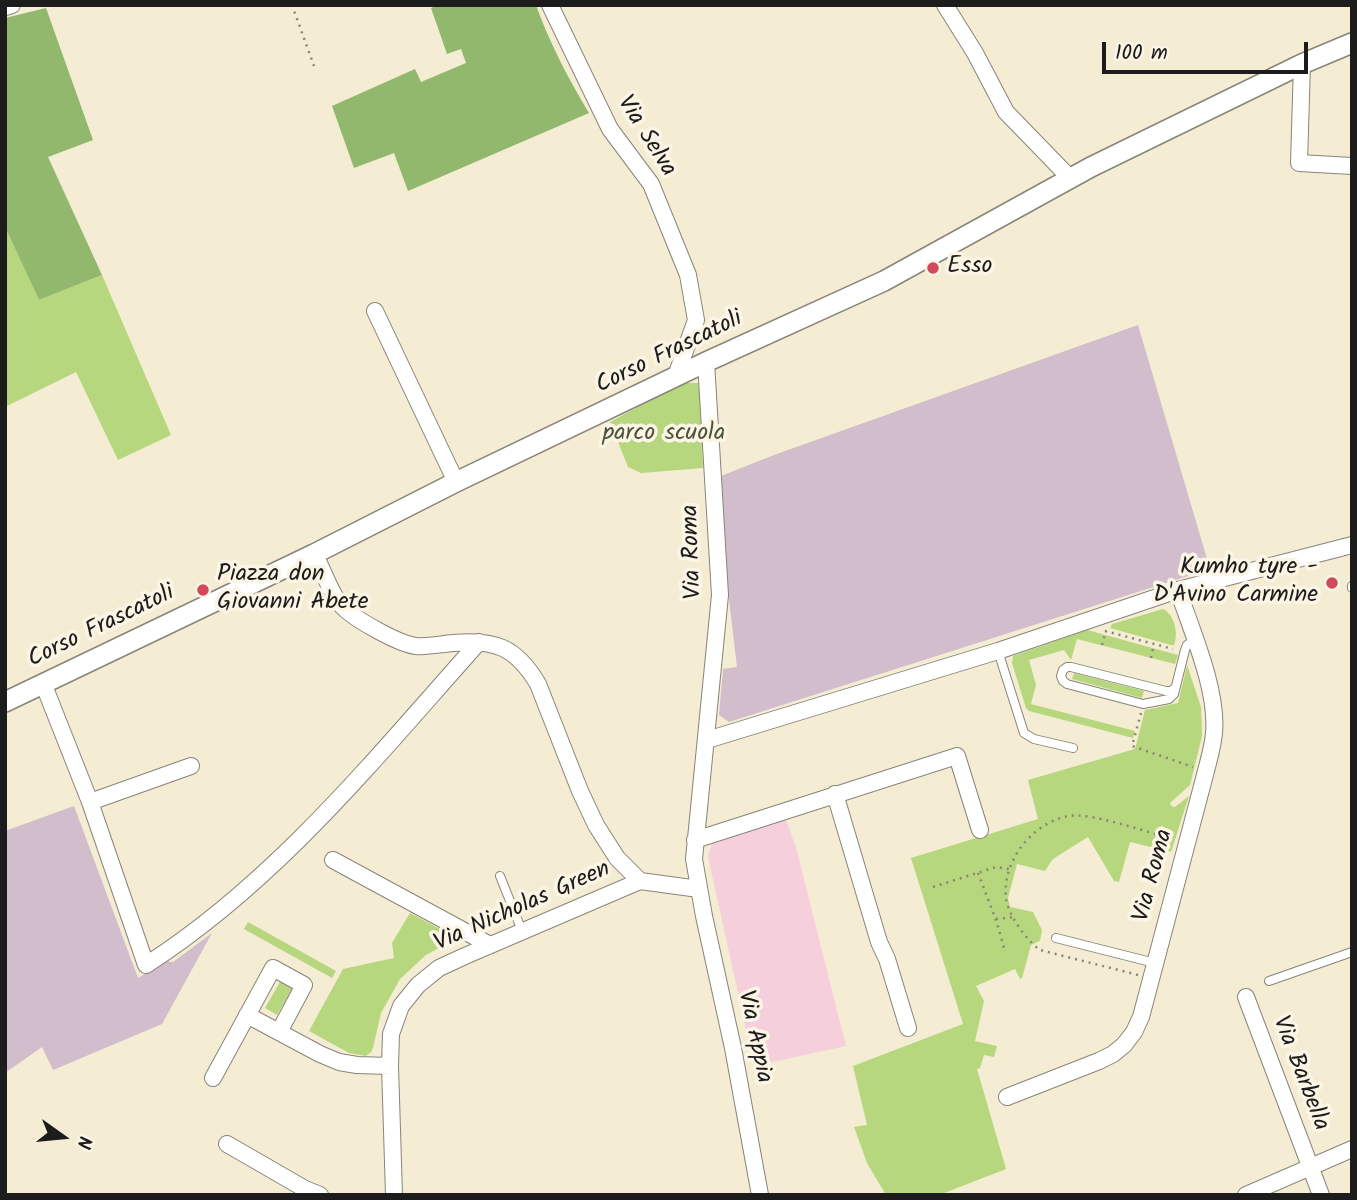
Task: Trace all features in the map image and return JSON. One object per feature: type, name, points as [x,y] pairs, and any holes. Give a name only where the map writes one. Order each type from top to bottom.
[{"type":"street","points":[[5,7],[12,5]]},
{"type":"street","name":"Via Selva","points":[[550,5],[610,128],[651,184],[688,275],[696,320],[674,378]]},
{"type":"street","points":[[945,5],[975,53],[1006,112],[1070,178]]},
{"type":"street","name":"Corso Frascatoli","points":[[5,702],[706,362],[884,281],[1091,167],[1302,64],[1352,43]]},
{"type":"street","points":[[1302,64],[1299,163],[1352,166]]},
{"type":"street","points":[[375,310],[456,482]]},
{"type":"street","name":"Via Roma","points":[[699,889],[694,859],[695,840],[720,595],[706,362]]},
{"type":"street","points":[[707,740],[998,651],[1100,625],[1178,590],[1352,545]]},
{"type":"street","points":[[314,554],[344,608],[398,641],[415,646],[479,642],[496,644],[517,657],[538,684],[596,825],[617,858],[640,881]]},
{"type":"street","name":"Via Roma","points":[[1007,1097],[1113,1054],[1134,1032],[1141,1017],[1214,732],[1210,692],[1189,646],[1178,590]]},
{"type":"street","points":[[43,683],[90,802],[146,965],[208,922],[280,857],[352,784],[479,642]]},
{"type":"street","points":[[695,840],[957,756],[980,830]]},
{"type":"street","points":[[90,802],[191,766]]},
{"type":"street","points":[[835,794],[908,1028]]},
{"type":"street","points":[[333,860],[489,945]]},
{"type":"street","name":"Via Nicholas Green","points":[[394,1195],[391,1034],[401,1006],[418,985],[439,968],[640,881],[699,889]]},
{"type":"street","name":"Via Appia","points":[[699,889],[733,1048],[760,1195]]},
{"type":"street","points":[[213,1078],[273,968],[304,985],[279,1032]]},
{"type":"street","name":"Via Barbella","points":[[1246,997],[1321,1195]]},
{"type":"street","points":[[247,1015],[339,1062],[390,1066]]},
{"type":"street","points":[[227,1144],[320,1195]]},
{"type":"street","points":[[1246,1195],[1352,1149]]},
{"type":"lane","points":[[1175,688],[1166,691],[1071,667],[1067,667],[1061,676],[1067,684],[1143,704],[1171,698],[1175,688],[1189,646]]},
{"type":"lane","points":[[998,651],[1024,733],[1034,739],[1073,748]]},
{"type":"lane","points":[[500,876],[522,931]]},
{"type":"lane","points":[[1056,939],[1153,970]]},
{"type":"lane","points":[[1269,981],[1352,952]]},
{"type":"path","points":[[292,5],[314,66]]},
{"type":"path","points":[[1102,645],[1100,625],[1154,644],[1189,646]]},
{"type":"path","points":[[1150,658],[1154,644]]},
{"type":"path","points":[[1143,704],[1132,746],[1206,771]]},
{"type":"path","points":[[1153,970],[1040,950],[1034,946],[1021,930],[1006,900],[1009,869],[1034,832],[1068,816],[1096,818],[1178,841]]},
{"type":"path","points":[[933,887],[996,867],[1009,869]]},
{"type":"path","points":[[978,873],[1005,951]]},
{"type":"path","points":[[996,920],[1014,917]]},
{"type":"shaded area","points":[[1138,325],[1210,569],[729,722],[719,715],[723,669],[737,667],[728,591],[721,476]]},
{"type":"shaded area","points":[[74,806],[138,978],[166,961],[173,962],[212,933],[162,1024],[53,1070],[42,1047],[5,1073],[5,831]]},
{"type":"shaded area","points":[[778,818],[786,820],[796,847],[846,1046],[754,1066],[708,857],[713,840]]},
{"type":"green space","points":[[438,5],[536,5],[560,60],[589,113],[408,191],[394,153],[354,168],[332,106],[415,69],[421,82],[466,63],[461,49],[447,54],[431,8]]},
{"type":"green space","points":[[46,8],[93,140],[48,157],[102,275],[39,300],[5,227],[5,18]]},
{"type":"green space","points":[[5,227],[39,300],[102,275],[171,435],[118,460],[76,372],[5,407]]},
{"type":"green space","name":"parco scuola","points":[[682,383],[700,383],[703,468],[641,473],[628,467],[610,422]]},
{"type":"green space","points":[[1163,609],[1174,624],[1174,645],[1110,628],[1112,624]]},
{"type":"green space","points":[[1087,630],[1178,655],[1175,664],[1077,639],[1071,660],[1064,650],[1029,660],[1036,685],[1031,704],[1135,731],[1133,738],[1026,708],[1012,663],[1013,656]]},
{"type":"green space","points":[[1187,665],[1201,707],[1202,736],[1190,785],[1170,803],[1175,807],[1189,796],[1171,852],[1130,842],[1119,882],[1114,881],[1088,837],[1052,860],[1045,871],[1017,864],[1008,898],[1010,907],[1033,912],[1042,930],[1040,941],[1031,945],[1022,978],[1020,979],[1015,969],[976,986],[984,1001],[975,1041],[997,1046],[994,1057],[984,1055],[980,1068],[977,1069],[1006,1169],[939,1195],[886,1195],[867,1163],[854,1127],[867,1125],[853,1066],[963,1024],[911,858],[1038,819],[1028,780],[1135,749],[1145,710],[1178,703]]},
{"type":"green space","points":[[1074,673],[1144,691],[1142,698],[1072,679]]},
{"type":"green space","points":[[410,913],[451,935],[452,941],[426,955],[400,979],[381,1013],[371,1052],[366,1056],[349,1053],[309,1031],[343,969],[394,958],[392,943]]},
{"type":"green space","points":[[248,922],[336,971],[332,978],[244,929]]},
{"type":"green space","points":[[281,980],[293,987],[277,1015],[265,1008]]},
{"type":"place","name":"Esso","points":[[933,268]]},
{"type":"place","name":"Kumho tyre - D'Avino Carmine","points":[[1332,583]]},
{"type":"place","name":"Piazza don Giovanni Abete","points":[[203,590]]}]
